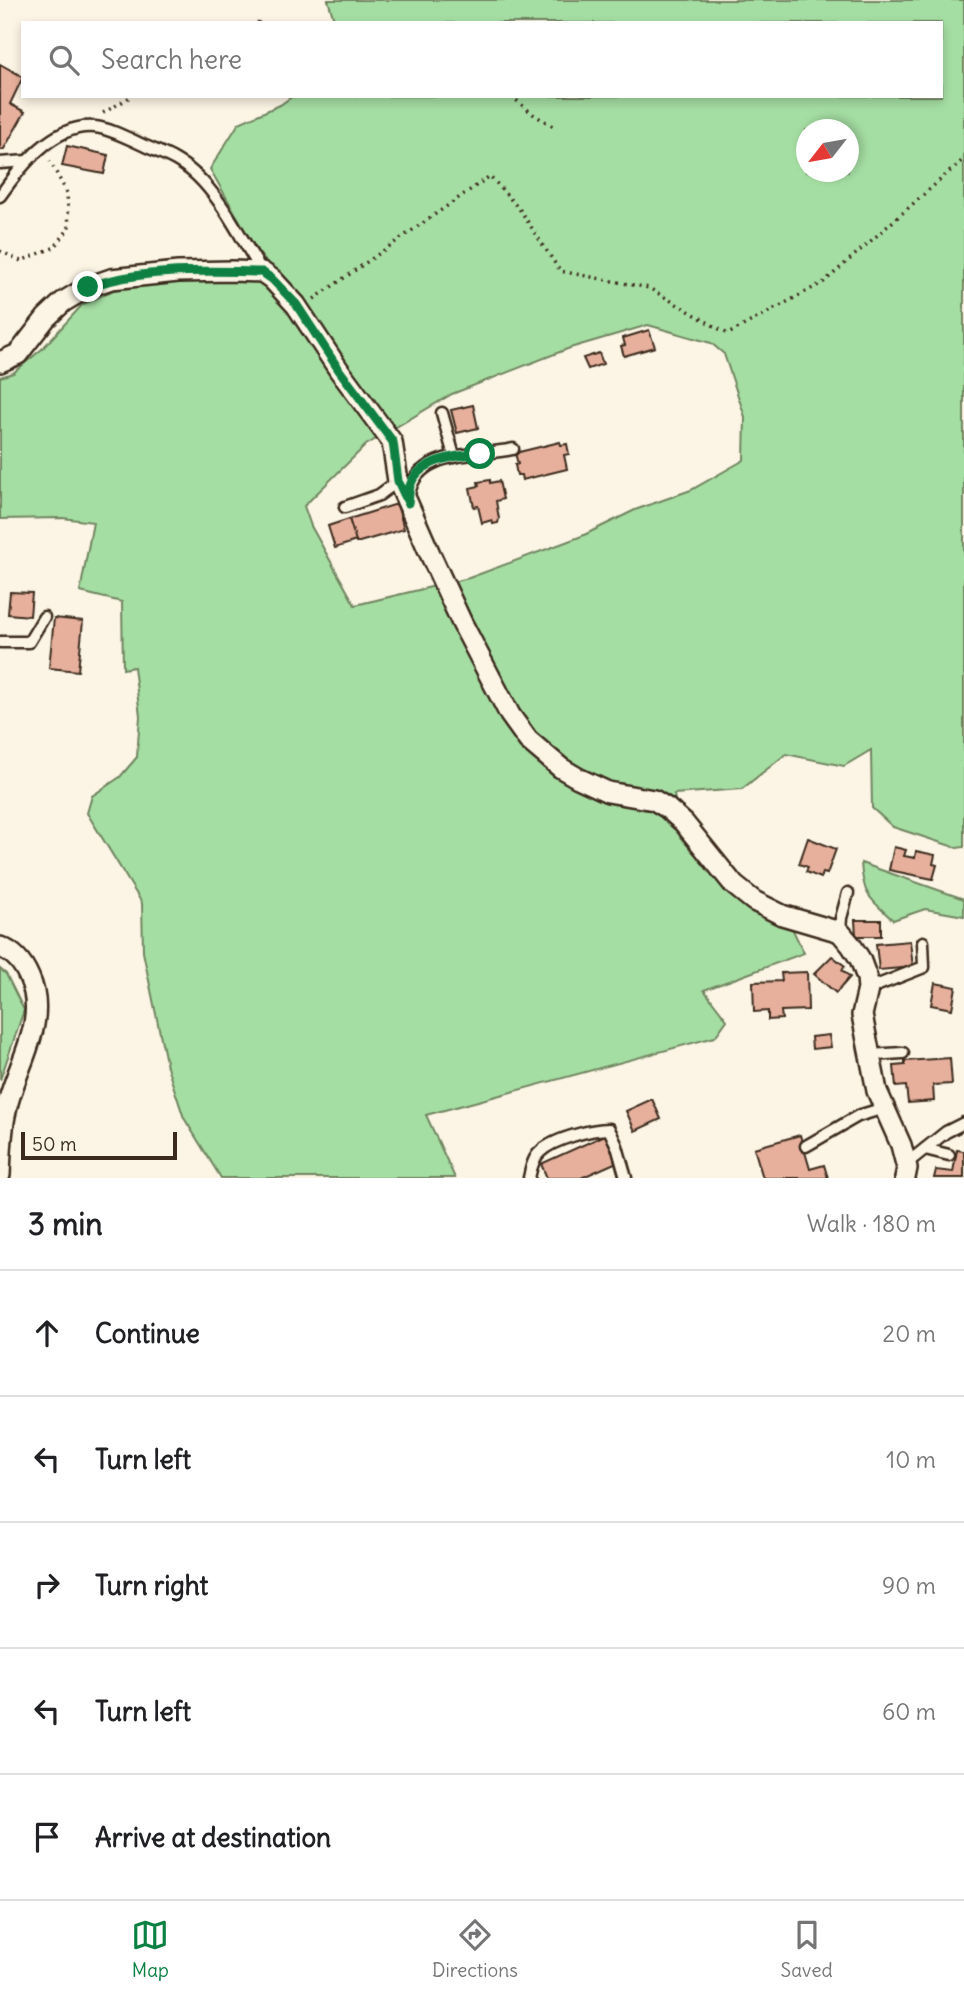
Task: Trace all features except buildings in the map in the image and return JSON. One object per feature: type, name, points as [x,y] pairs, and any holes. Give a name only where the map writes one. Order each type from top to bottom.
[{"type":"street","points":[[0,362],[18,354],[46,318],[63,302],[88,287],[111,279],[178,272],[262,272],[272,279],[299,310],[339,370],[393,442],[398,481],[462,623],[510,715],[528,740],[561,768],[578,778],[608,792],[654,800],[667,808],[684,823],[734,885],[754,901],[782,915],[840,932],[860,959],[868,989],[862,1015],[877,1091],[901,1145],[906,1171]]},
{"type":"street","points":[[0,947],[10,951],[25,967],[37,1006],[33,1031],[6,1109],[0,1175]]},
{"type":"lane","points":[[0,196],[17,171],[44,146],[70,129],[95,127],[179,160],[204,182],[262,272]]},
{"type":"lane","points":[[0,163],[28,161]]},
{"type":"lane","points":[[442,413],[454,456]]},
{"type":"lane","points":[[408,503],[411,483],[430,465],[454,456],[513,449]]},
{"type":"lane","points":[[345,507],[379,495],[398,481]]},
{"type":"lane","points":[[0,642],[29,642],[44,617]]},
{"type":"lane","points":[[840,932],[848,893]]},
{"type":"lane","points":[[868,989],[924,967],[923,942]]},
{"type":"lane","points":[[870,1055],[903,1054]]},
{"type":"lane","points":[[806,1146],[858,1116],[884,1108]]},
{"type":"lane","points":[[906,1171],[925,1149],[946,1132],[964,1123]]},
{"type":"lane","points":[[529,1178],[540,1152],[569,1137],[593,1129],[609,1129],[626,1178]]},
{"type":"lane","points":[[925,1149],[949,1156]]},
{"type":"path","points":[[513,98],[556,128]]},
{"type":"path","points":[[0,251],[21,261],[55,247],[69,228],[67,193],[44,146]]},
{"type":"path","points":[[299,310],[490,176],[520,210],[560,271],[649,288],[728,334],[824,282],[964,159]]},
{"type":"green space","points":[[328,0],[964,0],[964,847],[957,848],[893,827],[872,808],[871,750],[844,766],[786,754],[742,789],[674,794],[680,837],[740,903],[791,926],[804,953],[704,990],[727,1020],[715,1037],[426,1115],[455,1178],[221,1178],[184,1118],[167,1067],[143,952],[142,903],[87,813],[92,796],[120,777],[137,757],[140,716],[134,667],[123,669],[122,602],[80,592],[93,522],[63,518],[0,519],[0,377],[13,373],[42,349],[82,305],[124,285],[278,276],[257,251],[210,169],[239,123],[290,98],[943,98],[943,21],[334,21]],"holes":[[[648,325],[711,343],[724,354],[745,417],[744,460],[691,490],[635,510],[582,536],[469,578],[355,605],[311,526],[304,506],[366,445],[452,394],[570,348]]]},
{"type":"green space","points":[[861,863],[964,899],[964,916],[925,909],[893,920],[869,896]]},
{"type":"green space","points":[[0,969],[6,974],[24,1010],[0,1080]]},
{"type":"route","points":[[88,287],[111,279],[178,272],[262,272],[296,304],[339,370],[393,442],[398,481],[408,503],[411,483],[430,465],[454,456],[480,454]]}]
